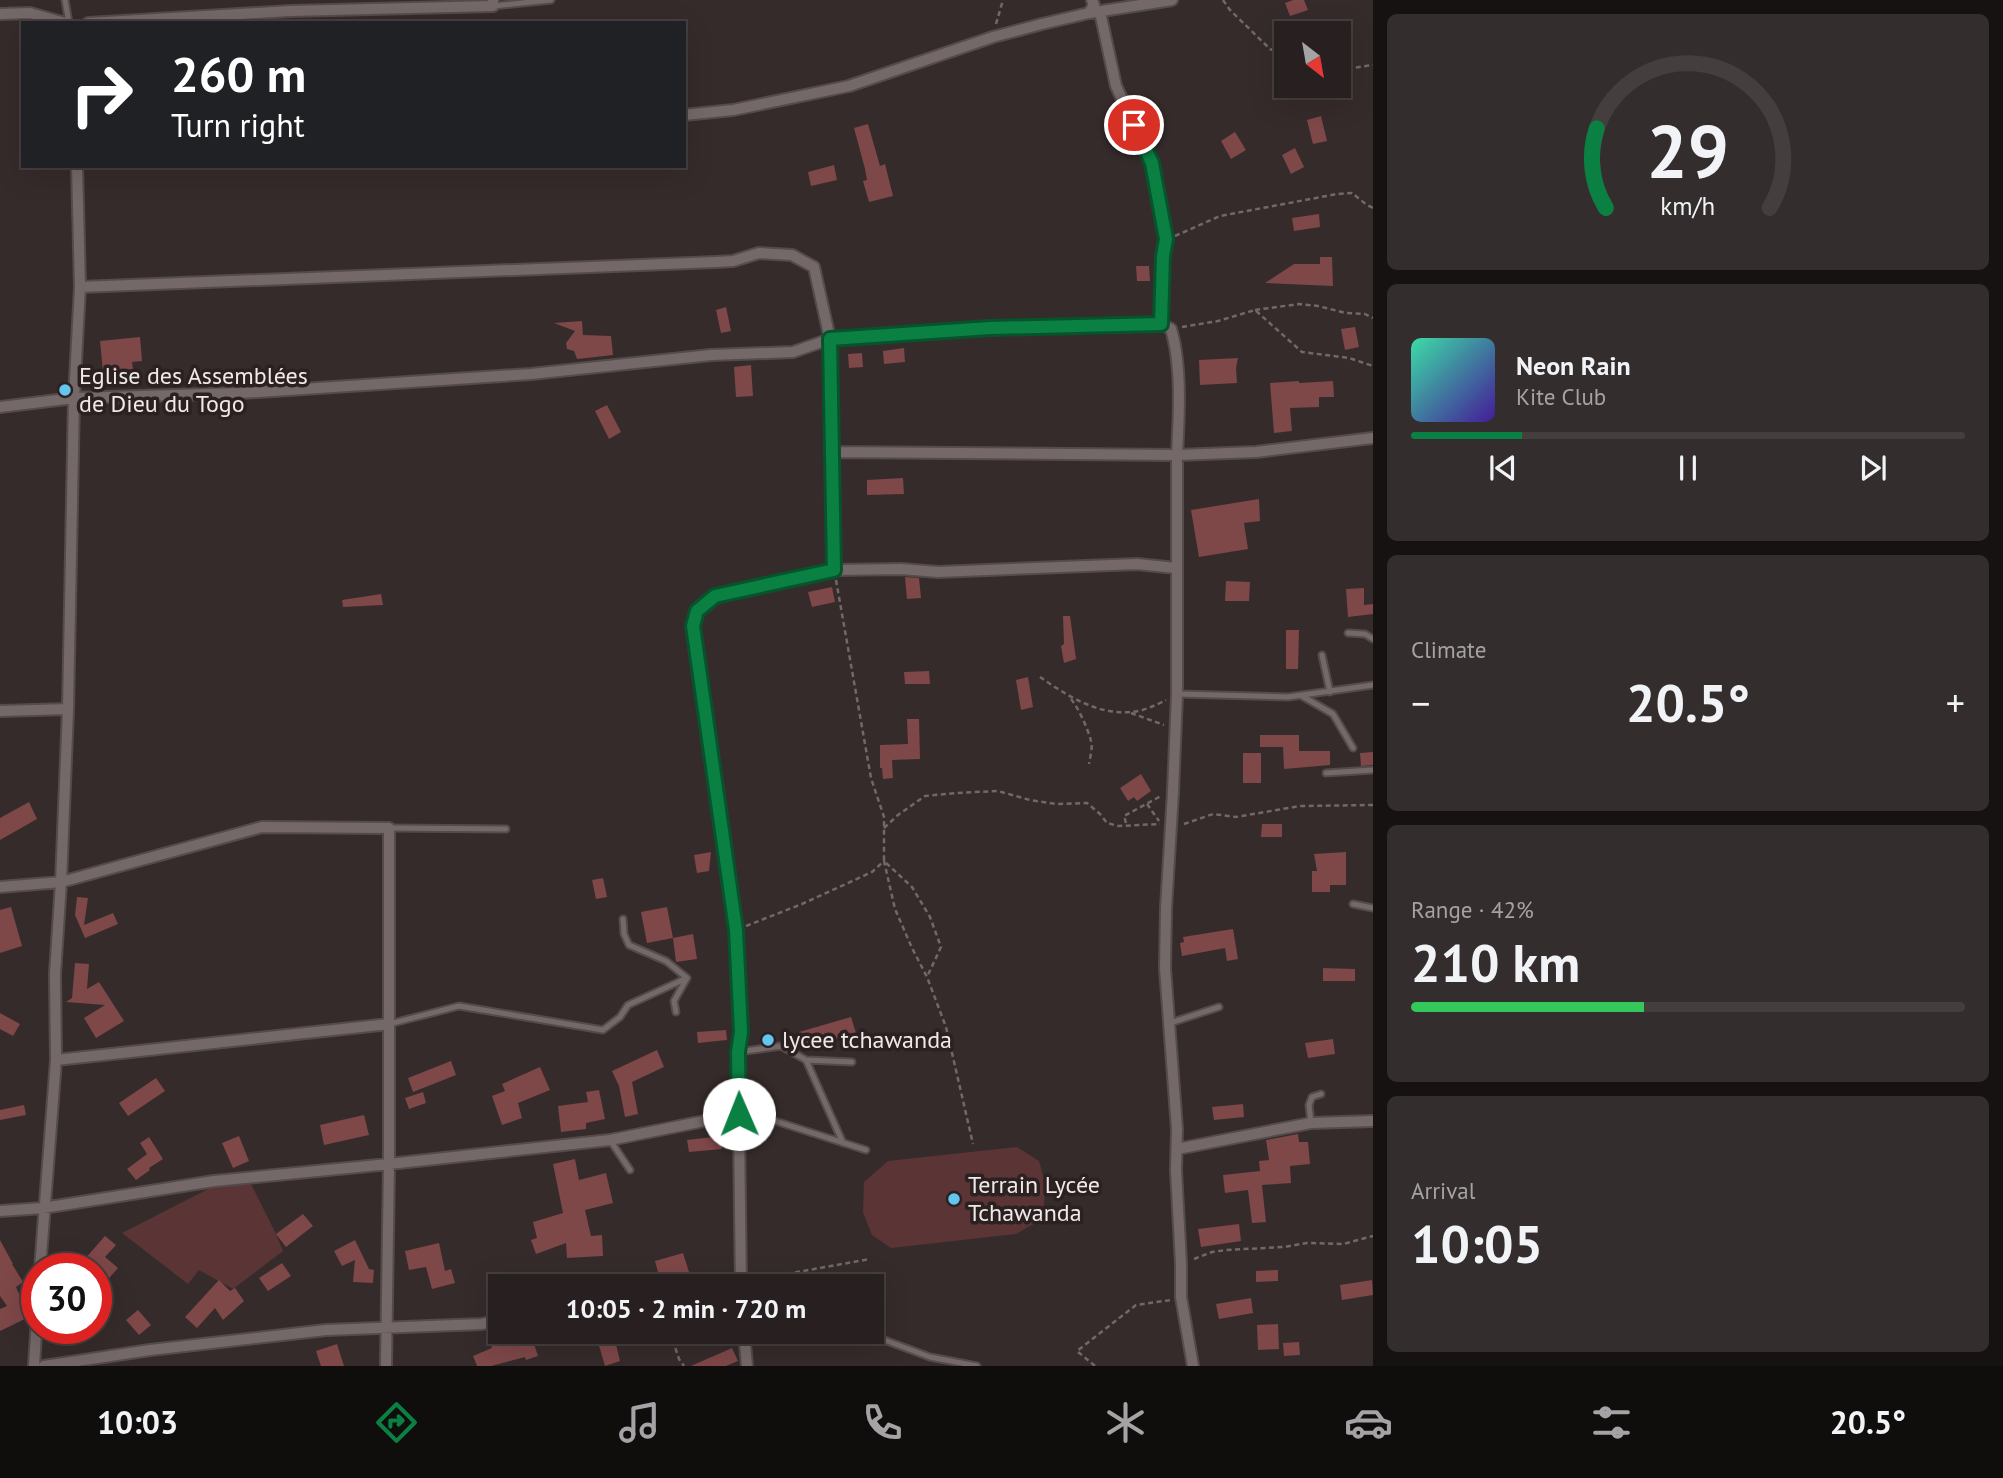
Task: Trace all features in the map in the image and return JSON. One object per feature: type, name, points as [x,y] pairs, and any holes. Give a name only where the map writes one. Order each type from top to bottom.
[{"type":"street","points":[[1092,0],[1116,86],[1152,163],[1166,239],[1163,256],[1166,327],[1175,340],[1179,407],[1177,694],[1165,968],[1177,1149],[1181,1297],[1192,1366]]},
{"type":"street","points":[[686,115],[733,110],[849,86],[993,37],[1094,12],[1172,0]]},
{"type":"street","points":[[111,21],[291,5],[493,3]]},
{"type":"street","points":[[0,14],[30,13],[60,21]]},
{"type":"street","points":[[41,1253],[56,1060],[55,974],[68,709],[74,398],[80,287],[77,168]]},
{"type":"street","points":[[80,287],[716,262],[733,261],[759,253],[792,256],[814,267],[830,339],[834,570]]},
{"type":"street","points":[[0,407],[74,398],[241,393],[531,374],[711,355],[793,352],[830,339],[990,328],[1166,327]]},
{"type":"street","points":[[834,452],[1256,452],[1373,438]]},
{"type":"street","points":[[742,1274],[738,1052],[741,1032],[736,930],[693,626],[697,611],[715,596],[834,570],[901,569],[938,572],[1136,564],[1176,568]]},
{"type":"street","points":[[0,711],[68,709]]},
{"type":"street","points":[[0,887],[61,882],[262,827],[389,828],[386,1366]]},
{"type":"street","points":[[56,1060],[389,1024]]},
{"type":"street","points":[[0,1211],[43,1208],[214,1181],[610,1140],[739,1114]]},
{"type":"street","points":[[1177,1149],[1311,1124],[1373,1121]]},
{"type":"street","points":[[44,1366],[290,1333],[488,1323]]},
{"type":"street","points":[[34,1366],[35,1344]]},
{"type":"street","points":[[745,1344],[747,1366]]},
{"type":"lane","points":[[65,0],[67,21]]},
{"type":"lane","points":[[493,3],[551,0]]},
{"type":"lane","points":[[1348,633],[1365,634],[1373,639]]},
{"type":"lane","points":[[1322,654],[1330,692]]},
{"type":"lane","points":[[1177,694],[1288,697],[1373,685]]},
{"type":"lane","points":[[1302,695],[1333,714],[1353,748]]},
{"type":"lane","points":[[1326,773],[1373,770]]},
{"type":"lane","points":[[389,828],[506,829]]},
{"type":"lane","points":[[1353,904],[1373,908]]},
{"type":"lane","points":[[623,919],[624,934],[629,945],[666,961],[687,978]]},
{"type":"lane","points":[[389,1024],[458,1006],[603,1030],[620,1017],[628,1005],[687,978]]},
{"type":"lane","points":[[676,1012],[674,1002],[687,978]]},
{"type":"lane","points":[[1170,1023],[1219,1007]]},
{"type":"lane","points":[[738,1052],[781,1046],[806,1060],[852,1062]]},
{"type":"lane","points":[[806,1060],[844,1143]]},
{"type":"lane","points":[[1311,1124],[1309,1105],[1312,1097],[1321,1094]]},
{"type":"lane","points":[[739,1114],[753,1114],[866,1150]]},
{"type":"lane","points":[[610,1140],[630,1170]]},
{"type":"lane","points":[[884,1340],[930,1357],[977,1366]]},
{"type":"path","points":[[993,37],[1003,0]]},
{"type":"path","points":[[1223,0],[1230,10],[1274,51]]},
{"type":"path","points":[[1351,68],[1373,65]]},
{"type":"path","points":[[1166,239],[1220,216],[1337,194],[1352,193],[1373,208]]},
{"type":"path","points":[[1166,327],[1218,321],[1255,310],[1299,304],[1365,314],[1373,318]]},
{"type":"path","points":[[1255,310],[1302,352],[1349,358],[1373,366]]},
{"type":"path","points":[[834,570],[872,778],[884,817],[884,861],[895,909],[927,977],[946,1027],[973,1144]]},
{"type":"path","points":[[1040,677],[1069,697],[1079,708],[1092,743],[1089,764]]},
{"type":"path","points":[[1131,713],[1177,694]]},
{"type":"path","points":[[1069,697],[1102,709],[1131,713],[1166,725],[1175,723]]},
{"type":"path","points":[[884,828],[925,796],[956,793],[998,791],[1056,804],[1087,803],[1107,823],[1118,826],[1161,824],[1147,804]]},
{"type":"path","points":[[1126,825],[1124,816],[1166,792],[1173,792]]},
{"type":"path","points":[[1171,829],[1213,814],[1236,817],[1300,806],[1373,805]]},
{"type":"path","points":[[736,930],[872,873],[884,861]]},
{"type":"path","points":[[884,861],[912,887],[930,917],[941,947],[927,977]]},
{"type":"path","points":[[1181,1264],[1212,1252],[1226,1250],[1307,1243],[1343,1244],[1373,1237]]},
{"type":"path","points":[[788,1274],[870,1259]]},
{"type":"path","points":[[1094,1366],[1077,1351],[1136,1305],[1181,1297]]},
{"type":"path","points":[[674,1344],[684,1366]]},
{"type":"shaded area","name":"Terrain Lycée Tchawanda","points":[[1017,1147],[1039,1161],[1046,1186],[1042,1219],[1016,1234],[891,1248],[872,1235],[863,1212],[864,1182],[888,1161]]},
{"type":"shaded area","points":[[251,1184],[283,1251],[233,1289],[199,1270],[188,1284],[122,1233],[212,1187]]},
{"type":"building","points":[[1304,0],[1308,10],[1290,16],[1285,3]]},
{"type":"building","points":[[1321,116],[1327,141],[1313,144],[1307,120]]},
{"type":"building","points":[[868,124],[880,166],[885,164],[893,196],[869,202],[863,181],[867,180],[865,169],[854,128]]},
{"type":"building","points":[[1235,132],[1246,150],[1231,159],[1221,141]]},
{"type":"building","points":[[1295,148],[1304,167],[1291,174],[1282,155]]},
{"type":"building","points":[[834,165],[837,180],[811,186],[808,172]]},
{"type":"building","points":[[1319,214],[1320,227],[1294,231],[1292,218]]},
{"type":"building","points":[[1320,257],[1332,257],[1333,286],[1265,283],[1294,264],[1320,264]]},
{"type":"building","points":[[1136,266],[1149,266],[1150,281],[1137,281]]},
{"type":"building","points":[[726,307],[731,331],[721,333],[716,310]]},
{"type":"building","points":[[582,321],[583,335],[611,336],[613,355],[577,359],[574,351],[567,349],[566,343],[575,331],[554,323]]},
{"type":"building","points":[[1355,327],[1359,347],[1345,350],[1341,329]]},
{"type":"building","points":[[140,337],[142,361],[132,362],[133,369],[103,372],[100,341]]},
{"type":"building","points":[[904,348],[905,362],[884,364],[883,351]]},
{"type":"building","points":[[862,353],[863,367],[849,368],[848,354]]},
{"type":"building","points":[[1238,358],[1237,383],[1200,385],[1199,360]]},
{"type":"building","points":[[751,365],[753,396],[736,397],[734,367]]},
{"type":"building","points":[[1333,381],[1334,397],[1319,397],[1319,407],[1290,408],[1292,431],[1274,433],[1270,383]]},
{"type":"building","points":[[607,405],[621,432],[609,439],[595,411]]},
{"type":"building","points":[[903,478],[904,494],[867,495],[867,480]]},
{"type":"building","points":[[1259,499],[1260,521],[1244,523],[1248,549],[1199,557],[1191,510]]},
{"type":"building","points":[[905,577],[919,578],[921,598],[907,599]]},
{"type":"building","points":[[1226,581],[1250,582],[1249,601],[1225,601]]},
{"type":"building","points":[[832,587],[835,602],[812,607],[808,592]]},
{"type":"building","points":[[1364,588],[1364,605],[1373,604],[1373,614],[1348,617],[1346,589]]},
{"type":"building","points":[[381,594],[383,605],[343,607],[342,600]]},
{"type":"building","points":[[1063,616],[1070,616],[1076,659],[1064,663],[1061,646],[1064,644]]},
{"type":"building","points":[[1286,630],[1299,630],[1298,669],[1286,669]]},
{"type":"building","points":[[929,671],[930,684],[905,684],[904,672]]},
{"type":"building","points":[[1028,677],[1033,707],[1021,710],[1016,680]]},
{"type":"building","points":[[907,719],[919,719],[920,759],[892,760],[893,778],[883,779],[880,745],[908,744]]},
{"type":"building","points":[[1260,735],[1299,735],[1299,751],[1330,751],[1330,765],[1284,769],[1283,747],[1260,747]]},
{"type":"building","points":[[1373,752],[1373,765],[1361,766],[1360,753]]},
{"type":"building","points":[[1243,753],[1261,753],[1261,783],[1243,783]]},
{"type":"building","points":[[1141,774],[1151,791],[1137,801],[1134,797],[1128,801],[1120,788]]},
{"type":"building","points":[[29,802],[37,819],[0,840],[0,818]]},
{"type":"building","points":[[1262,824],[1282,824],[1282,837],[1261,837]]},
{"type":"building","points":[[711,852],[709,871],[697,873],[694,855]]},
{"type":"building","points":[[1346,852],[1346,885],[1330,885],[1330,892],[1312,892],[1312,871],[1317,871],[1314,854]]},
{"type":"building","points":[[603,878],[607,897],[596,899],[592,880]]},
{"type":"building","points":[[77,897],[88,898],[84,925],[113,913],[118,924],[85,938],[75,915]]},
{"type":"building","points":[[11,907],[22,946],[0,953],[0,910]]},
{"type":"building","points":[[667,907],[673,938],[647,943],[641,912]]},
{"type":"building","points":[[1233,929],[1238,959],[1227,961],[1225,948],[1182,956],[1180,943],[1184,942],[1183,937]]},
{"type":"building","points":[[693,934],[697,959],[676,962],[673,938]]},
{"type":"building","points":[[75,963],[89,964],[87,989],[99,982],[124,1021],[96,1038],[84,1018],[105,1005],[66,1002],[72,998]]},
{"type":"building","points":[[1323,968],[1355,969],[1355,981],[1323,981]]},
{"type":"building","points":[[0,1013],[20,1024],[13,1036],[0,1029]]},
{"type":"building","points":[[851,1017],[856,1033],[804,1048],[799,1032]]},
{"type":"building","points":[[726,1030],[727,1040],[698,1043],[697,1032]]},
{"type":"building","points":[[1333,1039],[1335,1054],[1308,1058],[1305,1043]]},
{"type":"building","points":[[657,1050],[664,1067],[632,1082],[638,1114],[625,1117],[619,1086],[612,1071]]},
{"type":"building","points":[[451,1061],[456,1075],[413,1092],[408,1078]]},
{"type":"building","points":[[540,1067],[550,1090],[518,1103],[522,1118],[502,1125],[492,1096],[505,1091],[502,1084]]},
{"type":"building","points":[[156,1078],[165,1091],[128,1116],[119,1103]]},
{"type":"building","points":[[599,1090],[605,1119],[586,1123],[586,1129],[561,1132],[558,1106],[588,1102],[586,1092]]},
{"type":"building","points":[[423,1092],[426,1103],[409,1109],[405,1098]]},
{"type":"building","points":[[1243,1104],[1244,1117],[1214,1120],[1212,1107]]},
{"type":"building","points":[[24,1105],[26,1115],[0,1120],[0,1110]]},
{"type":"building","points":[[364,1115],[369,1135],[324,1145],[320,1125]]},
{"type":"building","points":[[1298,1134],[1299,1142],[1308,1142],[1310,1164],[1290,1166],[1291,1183],[1262,1185],[1266,1222],[1252,1223],[1248,1190],[1225,1193],[1223,1175],[1260,1171],[1259,1161],[1269,1160],[1266,1140]]},
{"type":"building","points":[[239,1136],[249,1161],[233,1168],[222,1143]]},
{"type":"building","points":[[721,1136],[722,1149],[689,1152],[687,1140]]},
{"type":"building","points":[[149,1137],[163,1159],[136,1180],[127,1169],[147,1154],[140,1143]]},
{"type":"building","points":[[575,1159],[579,1180],[606,1173],[613,1203],[585,1210],[591,1236],[602,1235],[603,1256],[567,1258],[566,1243],[536,1254],[531,1240],[537,1238],[533,1222],[563,1213],[553,1164]]},
{"type":"building","points":[[303,1214],[313,1226],[286,1247],[276,1234]]},
{"type":"building","points":[[1239,1224],[1241,1241],[1201,1247],[1198,1229]]},
{"type":"building","points":[[105,1236],[116,1245],[109,1253],[90,1253]]},
{"type":"building","points":[[0,1240],[21,1279],[21,1283],[16,1287],[21,1299],[21,1321],[0,1331],[0,1309],[7,1306],[0,1296]]},
{"type":"building","points":[[355,1240],[369,1269],[374,1270],[373,1283],[353,1282],[355,1260],[342,1266],[334,1251]]},
{"type":"building","points":[[439,1243],[445,1271],[451,1269],[455,1283],[432,1289],[426,1267],[409,1270],[405,1251]]},
{"type":"building","points":[[683,1253],[690,1274],[659,1274],[655,1261]]},
{"type":"building","points":[[112,1263],[118,1268],[112,1275]]},
{"type":"building","points":[[282,1263],[291,1276],[268,1291],[259,1278]]},
{"type":"building","points":[[1278,1270],[1278,1281],[1256,1282],[1256,1271]]},
{"type":"building","points":[[219,1280],[230,1291],[235,1288],[244,1301],[223,1320],[215,1308],[197,1328],[185,1317]]},
{"type":"building","points":[[1372,1280],[1373,1295],[1342,1300],[1340,1285]]},
{"type":"building","points":[[1251,1298],[1253,1313],[1219,1319],[1216,1304]]},
{"type":"building","points":[[138,1310],[151,1325],[139,1335],[126,1320]]},
{"type":"building","points":[[1278,1324],[1279,1349],[1258,1350],[1257,1325]]},
{"type":"building","points":[[1299,1342],[1300,1355],[1284,1356],[1283,1343]]},
{"type":"building","points":[[337,1344],[344,1366],[321,1366],[316,1351]]},
{"type":"building","points":[[491,1344],[534,1344],[538,1356],[491,1366],[477,1366],[473,1356],[492,1348]]},
{"type":"building","points":[[599,1344],[616,1344],[620,1361],[605,1366]]},
{"type":"building","points":[[732,1348],[738,1361],[726,1366],[691,1366]]},
{"type":"place","name":"Eglise des Assemblées de Dieu du Togo","points":[[65,390]]},
{"type":"place","name":"lycee tchawanda","points":[[768,1040]]},
{"type":"place","name":"Terrain Lycée Tchawanda","points":[[954,1199]]},
{"type":"route","points":[[739,1114],[738,1052],[741,1032],[736,930],[693,626],[697,611],[715,596],[834,570],[830,339],[990,328],[1161,324],[1166,239],[1152,163],[1134,125]]}]
